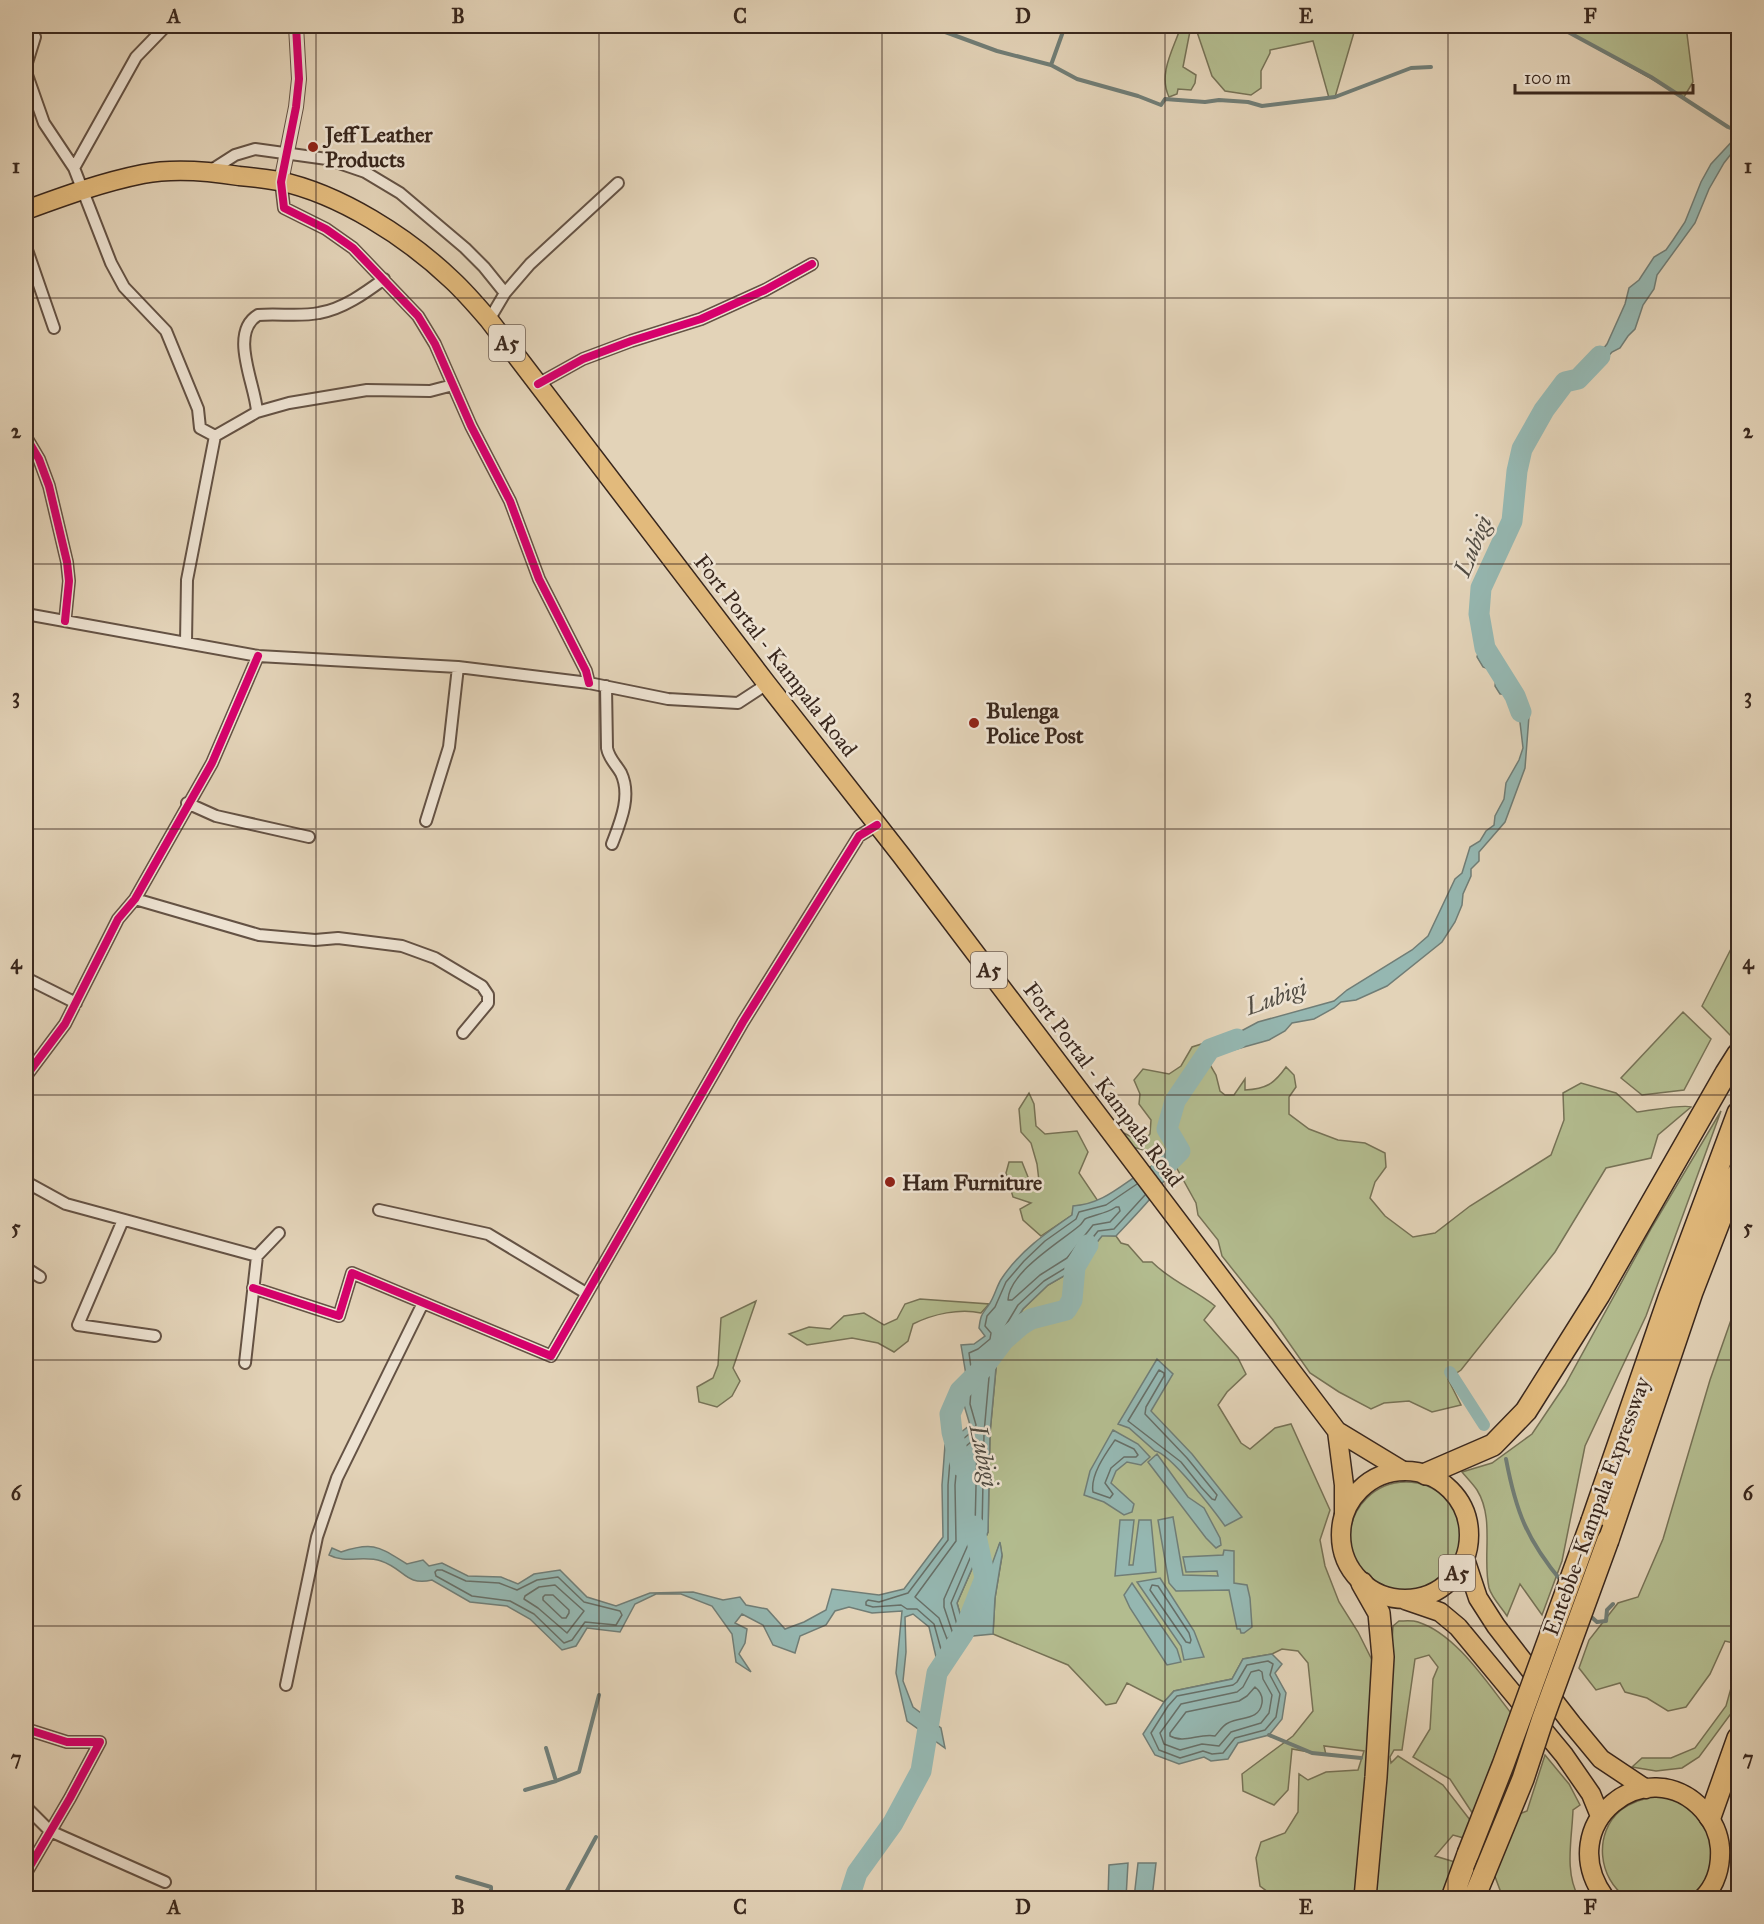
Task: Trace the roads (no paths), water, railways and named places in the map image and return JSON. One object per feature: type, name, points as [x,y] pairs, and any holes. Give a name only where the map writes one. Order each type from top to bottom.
[{"type":"highway","points":[[1426,1474],[1493,1445],[1526,1411],[1599,1294],[1738,1054]]},
{"type":"highway","name":"Entebbe–Kampala Expressway","points":[[1452,1899],[1592,1521],[1738,1113]]},
{"type":"highway","name":"Entebbe–Kampala Expressway","points":[[1474,1899],[1523,1779],[1608,1540],[1692,1292],[1738,1173]]},
{"type":"highway","points":[[1362,1583],[1379,1613],[1383,1657],[1376,1777],[1365,1899]]},
{"type":"highway","points":[[1710,1817],[1738,1738]]},
{"type":"main road","name":"Fort Portal - Kampala Road","points":[[26,210],[83,190],[145,173],[210,171],[281,182],[317,193],[344,205],[409,244],[451,279],[489,320],[767,684],[878,825],[1337,1431]]},
{"type":"main road","name":"A5","points":[[1337,1431],[1403,1471]]},
{"type":"main road","name":"A5","points":[[1337,1431],[1344,1485],[1344,1514],[1340,1533],[1342,1551],[1350,1569],[1362,1583],[1381,1595],[1402,1599],[1440,1612],[1458,1627],[1564,1755],[1591,1794],[1600,1816]]},
{"type":"main road","name":"A5","points":[[1344,1514],[1353,1497],[1366,1484],[1384,1474],[1403,1471],[1426,1474],[1441,1482],[1464,1508],[1469,1525],[1469,1542],[1465,1559],[1455,1576],[1440,1589],[1422,1597],[1402,1599]]},
{"type":"main road","name":"A5","points":[[1465,1559],[1478,1598],[1496,1626],[1565,1716],[1600,1759],[1646,1788]]},
{"type":"main road","name":"A5","points":[[1605,1899],[1596,1886],[1588,1858],[1593,1829],[1600,1816],[1620,1797],[1646,1788],[1662,1788],[1678,1792],[1696,1802],[1710,1817],[1719,1838],[1718,1890],[1703,1899]]},
{"type":"street","points":[[74,168],[136,57],[166,26]]},
{"type":"street","points":[[296,26],[299,79],[296,107],[281,182],[284,208],[326,229],[353,248],[422,322],[435,344],[471,426],[510,501],[539,579],[586,671],[589,683]]},
{"type":"street","points":[[26,66],[35,37]]},
{"type":"street","points":[[26,72],[44,123],[74,168],[111,263],[124,287],[166,332],[198,409],[200,428],[215,436]]},
{"type":"street","points":[[210,171],[235,155],[255,149],[340,162],[385,183],[400,193],[465,248],[505,293]]},
{"type":"street","points":[[489,320],[505,293],[543,251],[618,183]]},
{"type":"street","points":[[26,247],[54,328]]},
{"type":"street","points":[[538,384],[583,359],[701,319],[765,290],[812,264]]},
{"type":"street","points":[[257,412],[244,349],[248,324],[253,318],[264,314],[318,314],[352,300],[384,279]]},
{"type":"street","points":[[186,642],[187,580],[215,436],[257,412],[289,403],[367,390],[430,391],[453,386]]},
{"type":"street","points":[[26,436],[39,459],[49,486],[67,562],[69,581],[65,621]]},
{"type":"street","points":[[26,614],[258,656],[458,667],[589,683],[668,699],[738,703],[767,684]]},
{"type":"street","points":[[26,1076],[65,1024],[118,919],[135,900],[187,803],[212,763],[258,656]]},
{"type":"street","points":[[426,821],[449,747],[458,667]]},
{"type":"street","points":[[606,686],[607,748],[609,756],[620,773],[625,796],[622,817],[612,844]]},
{"type":"street","points":[[187,803],[216,816],[309,837]]},
{"type":"street","points":[[253,1288],[339,1316],[352,1273],[550,1356],[743,1022],[859,836],[878,825]]},
{"type":"street","points":[[135,900],[259,935],[315,940],[338,939],[402,946],[435,958],[482,986],[488,995],[488,1003],[463,1033]]},
{"type":"street","points":[[26,978],[76,1003]]},
{"type":"street","points":[[26,1182],[66,1204],[257,1256]]},
{"type":"street","points":[[379,1210],[488,1234],[586,1293]]},
{"type":"street","points":[[123,1220],[78,1325],[155,1336]]},
{"type":"street","points":[[244,1363],[257,1256],[279,1233]]},
{"type":"street","points":[[26,1268],[39,1276]]},
{"type":"street","points":[[286,1685],[317,1537],[337,1478],[423,1303]]},
{"type":"street","points":[[26,1729],[67,1742],[100,1742],[26,1873]]},
{"type":"street","points":[[26,1807],[50,1830],[165,1882]]},
{"type":"water","points":[[1738,135],[1738,145],[1709,189],[1695,223],[1657,275],[1654,289],[1643,305],[1635,329],[1620,348],[1612,352],[1591,376],[1581,376],[1607,344],[1625,304],[1629,288],[1639,280],[1654,257],[1666,250],[1685,222],[1711,164]]},
{"type":"water","points":[[1544,410],[1525,450],[1520,473],[1516,476],[1513,466],[1516,453],[1529,427]]},
{"type":"water","points":[[1500,548],[1492,580],[1481,595],[1484,569],[1490,558]]},
{"type":"water","points":[[1479,614],[1499,665],[1508,675],[1508,685],[1523,701],[1529,716],[1525,768],[1505,822],[1479,852],[1479,861],[1471,869],[1471,876],[1455,922],[1442,942],[1387,986],[1356,1000],[1341,1002],[1314,1019],[1292,1023],[1285,1031],[1269,1040],[1212,1054],[1208,1042],[1230,1037],[1258,1022],[1334,1001],[1347,990],[1412,950],[1428,936],[1455,879],[1462,873],[1470,847],[1480,841],[1486,831],[1494,825],[1495,816],[1504,799],[1506,783],[1523,748],[1519,714],[1511,694],[1500,694],[1495,686],[1494,671],[1483,667],[1477,657],[1480,647]]},
{"type":"water","points":[[1180,1151],[1161,1186],[1116,1236],[1102,1236],[1076,1269],[1048,1285],[1023,1309],[997,1357],[990,1433],[988,1532],[957,1603],[963,1624],[972,1620],[1000,1542],[1002,1555],[995,1598],[993,1634],[973,1636],[950,1656],[940,1674],[929,1627],[913,1614],[905,1617],[906,1652],[903,1681],[913,1707],[941,1728],[945,1748],[907,1721],[896,1673],[902,1611],[872,1613],[849,1607],[835,1611],[826,1625],[800,1636],[795,1653],[773,1645],[763,1625],[742,1614],[735,1623],[747,1629],[745,1643],[739,1654],[751,1672],[736,1662],[732,1634],[712,1606],[681,1594],[656,1594],[635,1604],[620,1632],[587,1628],[576,1646],[562,1650],[530,1619],[507,1606],[470,1602],[432,1580],[410,1579],[389,1564],[375,1559],[341,1559],[329,1555],[332,1548],[341,1552],[369,1546],[390,1553],[407,1564],[423,1560],[429,1566],[442,1563],[468,1576],[501,1577],[518,1584],[534,1574],[560,1570],[587,1597],[616,1606],[650,1593],[693,1592],[723,1600],[740,1597],[746,1605],[767,1609],[785,1629],[826,1610],[832,1589],[879,1595],[904,1589],[943,1537],[942,1485],[945,1445],[970,1425],[964,1405],[966,1375],[961,1345],[974,1344],[985,1336],[979,1328],[980,1319],[1000,1281],[1025,1251],[1072,1215],[1073,1206],[1103,1197],[1151,1166]]},
{"type":"water","points":[[1157,1359],[1173,1374],[1151,1411],[1192,1454],[1242,1517],[1225,1526],[1192,1484],[1171,1462],[1129,1428],[1118,1424]]},
{"type":"water","points":[[1113,1430],[1138,1444],[1150,1457],[1141,1465],[1127,1462],[1116,1471],[1111,1483],[1134,1504],[1132,1512],[1124,1515],[1104,1502],[1084,1495],[1090,1471]]},
{"type":"water","points":[[1157,1454],[1188,1497],[1204,1508],[1220,1538],[1221,1545],[1216,1548],[1206,1538],[1148,1462]]},
{"type":"water","points":[[1173,1517],[1183,1575],[1218,1576],[1217,1571],[1186,1572],[1183,1557],[1223,1555],[1224,1550],[1234,1551],[1234,1583],[1247,1585],[1250,1598],[1252,1627],[1244,1633],[1237,1629],[1229,1590],[1176,1591],[1169,1583],[1158,1520]]},
{"type":"water","points":[[1120,1520],[1134,1520],[1129,1565],[1133,1565],[1139,1520],[1151,1520],[1156,1572],[1115,1576]]},
{"type":"water","points":[[1160,1578],[1194,1631],[1204,1657],[1184,1660],[1181,1646],[1137,1582]]},
{"type":"water","points":[[1132,1583],[1177,1649],[1181,1662],[1167,1665],[1130,1608],[1124,1595]]},
{"type":"water","points":[[1272,1654],[1282,1664],[1275,1673],[1286,1693],[1282,1719],[1269,1735],[1238,1743],[1228,1759],[1211,1761],[1204,1757],[1179,1764],[1155,1755],[1143,1734],[1174,1691],[1232,1679],[1243,1659]]},
{"type":"water","points":[[1128,1863],[1126,1898],[1108,1898],[1109,1865]]},
{"type":"water","points":[[1138,1863],[1156,1863],[1152,1898],[1134,1898]]},
{"type":"waterway","points":[[929,26],[997,51],[1051,65],[1077,79],[1161,105],[1165,99],[1248,102],[1262,106],[1335,97],[1411,68],[1431,67]]},
{"type":"waterway","points":[[1051,65],[1065,26]]},
{"type":"waterway","points":[[1557,26],[1651,77],[1728,127],[1738,131]]},
{"type":"waterway","name":"Lubigi","points":[[1521,712],[1515,696],[1485,648],[1479,614],[1481,588],[1512,521],[1517,471],[1522,449],[1544,410],[1565,382],[1578,379],[1600,356]]},
{"type":"waterway","name":"Lubigi","points":[[1161,1170],[1180,1151],[1167,1129],[1175,1101],[1210,1049],[1237,1039]]},
{"type":"waterway","name":"Lubigi","points":[[961,1466],[950,1414],[960,1391],[983,1368],[1004,1340],[1020,1326],[1031,1319],[1066,1310],[1072,1300],[1075,1267],[1088,1245]]},
{"type":"waterway","points":[[1450,1372],[1484,1425]]},
{"type":"waterway","points":[[1506,1459],[1514,1495],[1525,1525],[1540,1553],[1562,1582]]},
{"type":"waterway","name":"Lubigi","points":[[849,1898],[857,1873],[893,1823],[921,1771],[937,1673],[963,1634],[985,1578],[974,1526]]},
{"type":"waterway","points":[[1587,1613],[1597,1622],[1606,1621],[1607,1610],[1613,1604]]},
{"type":"waterway","points":[[525,1790],[579,1772],[599,1695]]},
{"type":"waterway","points":[[1269,1735],[1312,1753],[1361,1758]]},
{"type":"waterway","points":[[546,1748],[556,1781]]},
{"type":"waterway","points":[[563,1898],[596,1837]]},
{"type":"waterway","points":[[457,1877],[491,1887],[487,1898]]},
{"type":"place","name":"Jeff Leather Products","points":[[313,147]]},
{"type":"place","name":"Bulenga Police Post","points":[[974,723]]},
{"type":"place","name":"Ham Furniture","points":[[890,1182]]}]
